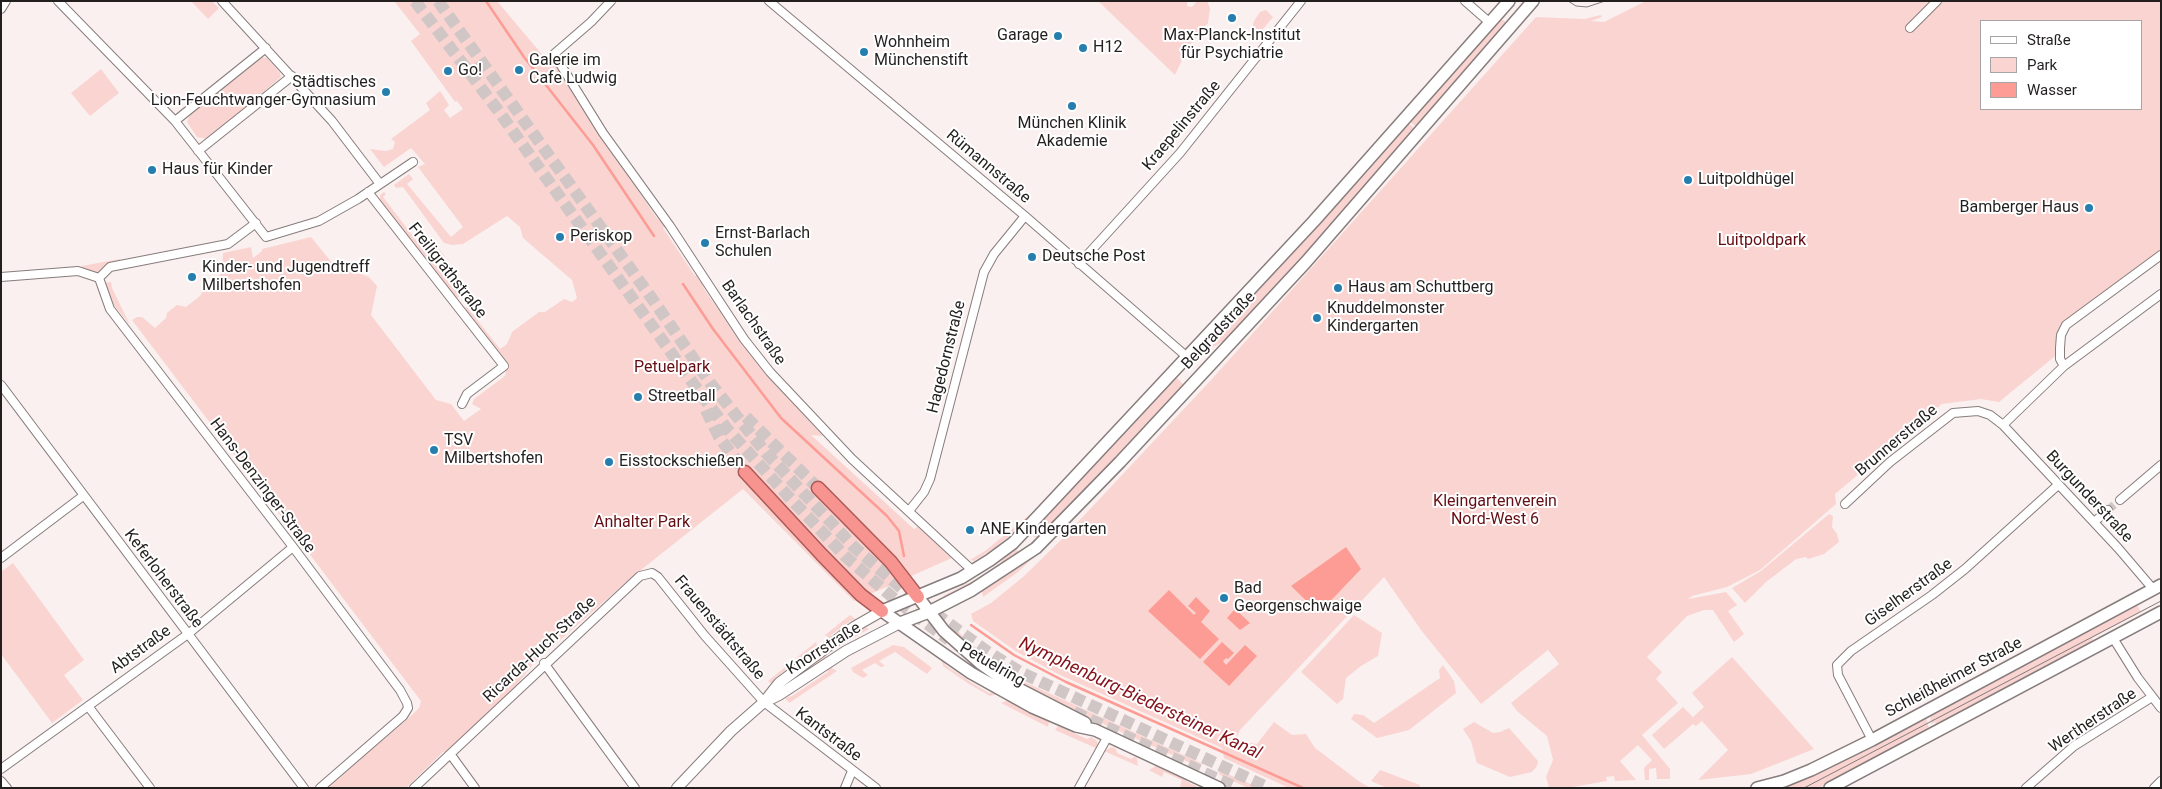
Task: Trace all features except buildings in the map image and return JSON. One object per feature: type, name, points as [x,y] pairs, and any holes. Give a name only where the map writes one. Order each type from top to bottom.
[{"type":"highway","points":[[745,472],[828,562],[861,595],[882,611]]},
{"type":"highway","points":[[818,488],[891,562],[918,596]]},
{"type":"main road","name":"Belgradstraße","points":[[882,611],[973,571],[1012,543],[1314,220],[1508,1]]},
{"type":"main road","name":"Belgradstraße","points":[[900,623],[929,612],[972,590],[1023,557],[1043,541],[1120,462],[1306,262],[1533,1]]},
{"type":"main road","points":[[1493,18],[1522,14]]},
{"type":"main road","points":[[1026,529],[1028,536],[1034,542],[1043,541]]},
{"type":"main road","points":[[1012,543],[1019,544],[1024,551],[1023,557]]},
{"type":"main road","name":"Schleißheimer Straße","points":[[1757,788],[1784,781],[1872,740],[2157,587]]},
{"type":"main road","name":"Petuelring","points":[[918,596],[944,631],[980,663],[1011,685],[1083,721],[1095,730],[1218,788]]},
{"type":"main road","name":"Petuelring","points":[[882,611],[949,659],[994,686],[1076,726],[1095,730]]},
{"type":"main road","points":[[1830,788],[2161,612]]},
{"type":"street","points":[[1,9],[6,1]]},
{"type":"street","points":[[58,1],[175,121],[266,237],[319,221],[368,192],[412,162]]},
{"type":"street","points":[[222,1],[332,121],[380,184]]},
{"type":"street","name":"Barlachstraße","points":[[611,1],[591,22],[554,54],[613,148],[675,234],[744,339],[770,372],[852,459],[973,571]]},
{"type":"street","name":"Rümannstraße","points":[[769,1],[1024,216],[1186,356]]},
{"type":"street","name":"Kraepelinstraße","points":[[1079,264],[1180,153],[1302,1]]},
{"type":"street","points":[[1465,1],[1493,18]]},
{"type":"street","points":[[1910,28],[1937,1]]},
{"type":"street","points":[[175,121],[266,48]]},
{"type":"street","points":[[198,151],[292,76]]},
{"type":"street","name":"Freiligrathstraße","points":[[368,192],[504,366],[467,394],[462,404]]},
{"type":"street","name":"Hagedornstraße","points":[[909,511],[924,492],[930,478],[984,272],[994,254],[1024,216]]},
{"type":"street","points":[[1,277],[78,271],[99,278],[110,267],[228,244],[256,223]]},
{"type":"street","points":[[2064,366],[2060,359],[2060,348],[2061,335],[2066,325],[2161,255]]},
{"type":"street","name":"Hans-Denzinger-Straße","points":[[99,278],[110,309],[293,547],[405,697],[408,708],[403,716],[320,788]]},
{"type":"street","points":[[2003,425],[2064,366],[2161,294]]},
{"type":"street","name":"Keferloherstraße","points":[[1,385],[4,394],[304,788]]},
{"type":"street","name":"Brunnerstraße","points":[[1846,504],[1890,462],[1953,413],[1978,411],[1990,415],[2003,425]]},
{"type":"street","name":"Burgunderstraße","points":[[2003,425],[2157,587]]},
{"type":"street","points":[[2120,500],[2161,465]]},
{"type":"street","name":"Giselherstraße","points":[[1872,740],[1838,675],[1837,665],[1842,658],[1965,569],[2058,485]]},
{"type":"street","points":[[1,558],[83,496]]},
{"type":"street","points":[[2094,522],[2108,510]]},
{"type":"street","name":"Abtstraße","points":[[1,770],[188,634],[293,547]]},
{"type":"street","name":"Ricarda-Huch-Straße","points":[[414,788],[451,755],[475,728],[640,576],[652,573]]},
{"type":"street","name":"Frauenstädtstraße","points":[[652,573],[658,577],[705,636],[764,702]]},
{"type":"street","name":"Knorrstraße","points":[[677,788],[731,731],[764,702],[779,683],[854,627],[882,611]]},
{"type":"street","name":"Knorrstraße","points":[[764,702],[779,695],[846,652],[900,623]]},
{"type":"street","points":[[2114,638],[2161,708]]},
{"type":"street","points":[[544,664],[635,788]]},
{"type":"street","name":"Wertherstraße","points":[[2026,788],[2074,746],[2152,697]]},
{"type":"street","name":"Kantstraße","points":[[764,702],[876,788]]},
{"type":"street","points":[[88,706],[150,788]]},
{"type":"street","points":[[1079,788],[1108,736]]},
{"type":"street","points":[[451,755],[475,788]]},
{"type":"street","points":[[845,788],[852,771]]},
{"type":"street","points":[[1,781],[7,788]]},
{"type":"street","points":[[2154,788],[2161,781]]},
{"type":"green space","points":[[191,1],[212,1],[219,8],[208,19]]},
{"type":"green space","points":[[394,1],[497,1],[539,51],[556,67],[656,217],[665,225],[663,228],[695,276],[697,274],[706,292],[773,381],[823,436],[811,435],[914,529],[919,526],[952,558],[909,577],[820,486],[813,493],[901,581],[870,594],[822,546],[801,538],[816,558],[857,600],[854,601],[743,489],[632,577],[534,663],[517,685],[450,752],[443,752],[406,788],[325,788],[412,715],[419,708],[421,701],[132,320],[142,317],[155,328],[166,318],[167,313],[177,305],[186,307],[200,296],[203,290],[217,279],[222,272],[223,253],[251,247],[253,258],[262,249],[311,237],[333,264],[369,277],[377,286],[371,315],[436,400],[451,404],[464,421],[481,409],[472,404],[474,399],[505,376],[506,371],[503,361],[463,309],[467,307],[500,349],[507,344],[512,332],[539,312],[545,312],[564,299],[572,302],[577,298],[572,280],[523,238],[520,227],[507,216],[463,244],[452,245],[444,243],[403,187],[396,188],[394,185],[409,174],[413,179],[407,184],[451,237],[463,227],[418,167],[425,164],[411,148],[384,167],[370,149],[386,151],[393,149],[395,142],[391,139],[430,110],[426,103],[440,91],[449,105],[444,110],[450,118],[463,109],[457,101],[455,102],[411,41],[420,34]]},
{"type":"green space","points":[[1098,1],[1187,1],[1187,6],[1192,7],[1197,1],[1207,1],[1210,8],[1208,23],[1188,47],[1175,75]]},
{"type":"green space","name":"Luitpoldpark","points":[[1646,1],[2161,1],[2161,255],[2067,325],[2060,348],[2054,357],[1999,402],[1981,399],[1942,404],[1835,494],[1836,504],[1760,570],[1727,587],[1692,596],[1688,599],[1726,592],[1737,605],[1728,611],[1744,634],[1734,642],[1713,610],[1704,610],[1687,616],[1647,657],[1662,672],[1656,679],[1678,703],[1642,735],[1670,769],[1670,779],[1657,779],[1656,768],[1649,769],[1649,780],[1645,780],[1644,768],[1652,760],[1638,745],[1620,761],[1636,780],[1615,781],[1614,776],[1606,777],[1607,781],[1567,788],[1549,787],[1546,777],[1553,760],[1547,736],[1518,712],[1511,703],[1559,664],[1548,650],[1481,704],[1421,630],[1384,577],[1240,730],[1235,741],[1257,744],[1274,722],[1292,735],[1306,734],[1315,748],[1360,782],[1371,788],[1289,788],[1224,758],[1222,748],[1058,674],[1017,652],[973,621],[971,614],[991,603],[1023,577],[1062,539],[1211,380],[1536,17],[1584,19],[1601,15],[1602,17],[1591,21],[1604,22]]},
{"type":"green space","points":[[1266,10],[1273,17],[1253,41],[1251,35],[1254,21],[1260,12]]},
{"type":"green space","points":[[1499,20],[1504,20],[1506,24],[1416,127],[1409,121]]},
{"type":"green space","points":[[261,57],[267,58],[280,73],[281,77],[208,139],[197,137],[187,122],[190,114]]},
{"type":"green space","points":[[101,69],[119,93],[90,116],[71,93]]},
{"type":"green space","points":[[1408,123],[1415,129],[1274,288],[1226,340],[1193,358],[1370,169]]},
{"type":"green space","points":[[384,192],[386,194],[383,197],[429,257],[440,250],[445,257],[436,264],[460,296],[456,299],[380,201],[380,195]]},
{"type":"green space","points":[[120,259],[120,261],[106,265],[99,274],[82,268],[82,266]]},
{"type":"green space","points":[[111,282],[112,288],[130,325],[114,305],[104,283]]},
{"type":"green space","points":[[1176,377],[1184,385],[1100,476],[1039,537],[1034,537],[1031,530]]},
{"type":"green space","points":[[1033,512],[1033,516],[996,547],[974,561],[970,560],[985,551]]},
{"type":"green space","points":[[1829,514],[1833,516],[1832,527],[1837,534],[1839,542],[1824,554],[1808,559],[1806,557],[1796,559],[1766,582],[1745,603],[1732,588],[1761,571]]},
{"type":"green space","points":[[1058,534],[1018,572],[983,597],[982,590],[1015,568]]},
{"type":"green space","points":[[1015,548],[1018,551],[1017,556],[946,600],[943,596],[984,575],[1000,563],[1010,549]]},
{"type":"green space","points":[[13,563],[84,660],[64,675],[83,700],[52,723],[1,654],[1,572]]},
{"type":"green space","points":[[2136,603],[2141,612],[2092,638],[2094,642],[1936,725],[1935,722],[1931,724],[1930,713]]},
{"type":"green space","points":[[850,615],[857,620],[852,620],[831,635],[830,639],[825,635]]},
{"type":"green space","points":[[1354,615],[1382,633],[1378,656],[1346,678],[1343,699],[1337,704],[1301,672]]},
{"type":"green space","points":[[953,625],[963,637],[1018,679],[1203,764],[1197,766],[1032,692],[991,666],[946,627]]},
{"type":"green space","points":[[864,626],[869,629],[832,650],[820,663],[788,684],[788,682]]},
{"type":"green space","points":[[816,642],[818,649],[814,648],[774,679],[772,684],[768,681]]},
{"type":"green space","points":[[893,645],[904,647],[932,668],[927,674],[895,652],[879,661],[885,666],[881,667],[875,663],[862,670],[868,675],[863,678],[853,672],[851,668]]},
{"type":"green space","points":[[1732,657],[1814,749],[1751,774],[1698,780],[1728,750],[1702,721],[1696,726],[1693,724],[1664,749],[1652,735],[1683,707],[1693,717],[1704,707],[1692,693]]},
{"type":"green space","points":[[941,658],[944,660],[945,665],[972,683],[989,693],[994,692],[998,694],[990,696],[969,684],[943,666]]},
{"type":"green space","points":[[1443,665],[1454,681],[1456,693],[1409,730],[1377,738],[1351,719],[1354,714],[1363,715],[1374,723],[1440,678],[1439,670]]},
{"type":"green space","points":[[830,667],[837,671],[789,703],[785,698],[792,696],[828,672],[827,669]]},
{"type":"green space","points":[[1009,700],[1049,722],[1048,727],[1001,703]]},
{"type":"green space","points":[[1926,717],[1929,729],[1819,788],[1775,788]]},
{"type":"green space","points":[[1474,722],[1493,733],[1509,728],[1538,761],[1537,766],[1532,772],[1510,777],[1477,763],[1471,741],[1463,729]]},
{"type":"green space","points":[[1058,726],[1087,739],[1091,737],[1096,740],[1098,749],[1055,730]]},
{"type":"green space","points":[[1112,747],[1116,749],[1117,753],[1131,759],[1137,758],[1138,766],[1104,751]]},
{"type":"green space","points":[[1156,766],[1183,777],[1186,781],[1200,788],[1184,788],[1180,786],[1182,780],[1164,772],[1162,777],[1149,770]]},
{"type":"green space","points":[[1218,770],[1260,788],[1248,788],[1220,775]]},
{"type":"green space","points":[[1380,770],[1420,785],[1420,788],[1387,788],[1371,781]]},
{"type":"water","points":[[1346,547],[1361,569],[1319,613],[1291,586]]},
{"type":"water","points":[[1169,590],[1194,615],[1196,613],[1188,606],[1196,597],[1210,611],[1201,622],[1219,639],[1200,659],[1148,611]]},
{"type":"water","points":[[1235,609],[1250,623],[1240,630],[1227,618]]},
{"type":"water","points":[[1222,642],[1234,653],[1223,661],[1226,665],[1245,645],[1257,656],[1229,686],[1203,662]]},
{"type":"waterway","name":"Nymphenburg-Biedersteiner Kanal","points":[[486,1],[524,57],[593,145],[654,236]]},
{"type":"waterway","name":"Nymphenburg-Biedersteiner Kanal","points":[[683,284],[713,329],[781,418],[887,516],[899,531],[904,556]]},
{"type":"waterway","name":"Nymphenburg-Biedersteiner Kanal","points":[[971,625],[1014,655],[1066,682],[1303,788]]},
{"type":"tunnel","points":[[415,1],[497,109],[728,430],[845,556],[898,602],[949,640]]},
{"type":"tunnel","points":[[438,1],[653,300],[711,384],[766,453],[854,547],[907,593],[988,652],[1022,673],[1269,788]]},
{"type":"tunnel","points":[[706,410],[719,437],[745,472]]},
{"type":"tunnel","points":[[746,417],[818,488]]},
{"type":"tunnel","points":[[2108,510],[2120,500]]},
{"type":"tunnel","points":[[1074,712],[1237,788]]},
{"type":"tram line","points":[[1568,1],[1576,6],[1587,7],[1605,1]]},
{"type":"tram line","points":[[1804,788],[2161,601]]},
{"type":"place","name":"Max-Planck-Institut für Psychiatrie","points":[[1232,18]]},
{"type":"place","name":"Garage","points":[[1058,36]]},
{"type":"place","name":"H12","points":[[1083,48]]},
{"type":"place","name":"Wohnheim Münchenstift","points":[[864,52]]},
{"type":"place","name":"Galerie im Cafe Ludwig","points":[[519,70]]},
{"type":"place","name":"Go!","points":[[448,71]]},
{"type":"place","name":"Städtisches Lion-Feuchtwanger-Gymnasium","points":[[386,92]]},
{"type":"place","name":"München Klinik Akademie","points":[[1072,106]]},
{"type":"place","name":"Haus für Kinder","points":[[152,170]]},
{"type":"place","name":"Luitpoldhügel","points":[[1688,180]]},
{"type":"place","name":"Bamberger Haus","points":[[2089,208]]},
{"type":"place","name":"Periskop","points":[[560,237]]},
{"type":"place","name":"Ernst-Barlach Schulen","points":[[705,243]]},
{"type":"place","name":"Deutsche Post","points":[[1032,257]]},
{"type":"place","name":"Kinder- und Jugendtreff Milbertshofen","points":[[192,277]]},
{"type":"place","name":"Haus am Schuttberg","points":[[1338,288]]},
{"type":"place","name":"Knuddelmonster Kindergarten","points":[[1317,318]]},
{"type":"place","name":"Streetball","points":[[638,397]]},
{"type":"place","name":"TSV Milbertshofen","points":[[434,450]]},
{"type":"place","name":"Eisstockschießen","points":[[609,462]]},
{"type":"place","name":"ANE Kindergarten","points":[[970,530]]},
{"type":"place","name":"Bad Georgenschwaige","points":[[1224,598]]},
{"type":"park label","name":"Petuelpark","points":[[672,368]]},
{"type":"park label","name":"Kleingartenverein Nord-West 6","points":[[1495,511]]},
{"type":"park label","name":"Anhalter Park","points":[[642,523]]}]
